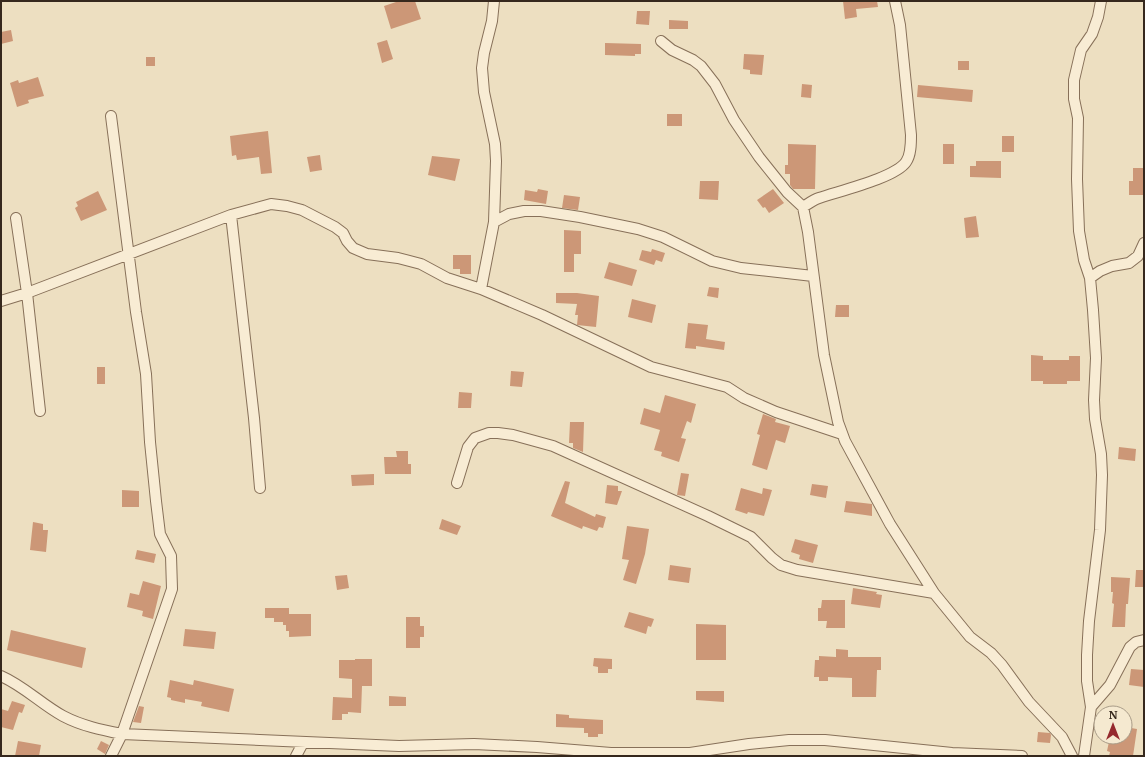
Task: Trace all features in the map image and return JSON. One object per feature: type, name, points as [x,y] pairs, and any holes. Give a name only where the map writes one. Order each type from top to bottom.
[{"type":"street","points":[[481,289],[494,222],[496,161],[495,144],[484,92],[482,68],[492,21],[494,1]]},
{"type":"street","points":[[803,207],[817,199],[882,177],[898,169],[907,162],[911,146],[911,135],[900,25],[895,1]]},
{"type":"street","points":[[1084,756],[1091,707],[1087,681],[1087,655],[1089,621],[1100,530],[1102,475],[1101,454],[1095,419],[1094,400],[1096,358],[1090,278],[1084,260],[1079,231],[1077,179],[1078,118],[1074,99],[1074,80],[1081,50],[1092,34],[1098,17],[1101,1]]},
{"type":"street","points":[[661,41],[672,50],[701,66],[715,84],[734,120],[759,157],[787,192],[803,207],[808,232],[824,355],[838,422],[842,434],[890,524],[934,593],[970,637],[1002,665],[1028,702],[1062,737],[1072,756]]},
{"type":"street","points":[[111,116],[136,312],[146,374],[150,442],[160,534],[171,556],[172,589],[122,734],[111,756]]},
{"type":"street","points":[[1,301],[27,293],[231,215],[271,204],[287,206],[302,210],[335,227],[343,233],[353,248],[367,254],[413,261],[421,264],[447,278],[481,289],[542,315],[651,367],[727,388],[744,398],[776,412],[842,434]]},
{"type":"street","points":[[494,222],[509,214],[524,211],[541,211],[580,217],[638,229],[663,237],[712,261],[761,271],[813,276]]},
{"type":"street","points":[[231,215],[250,374],[260,488]]},
{"type":"street","points":[[16,218],[27,293],[40,411]]},
{"type":"street","points":[[1090,278],[1100,271],[1112,266],[1129,263],[1138,256],[1144,242]]},
{"type":"street","points":[[457,483],[468,447],[475,438],[488,433],[513,435],[553,446],[708,516],[751,537],[781,565],[797,570],[934,593]]},
{"type":"street","points":[[1091,707],[1110,685],[1130,647],[1136,642],[1144,640]]},
{"type":"street","points":[[1,676],[13,682],[63,716],[82,725],[122,734],[399,746],[474,744],[611,753],[690,755],[749,744],[789,740],[825,740],[918,753],[1022,756]]},
{"type":"street","points":[[296,756],[303,743]]},
{"type":"building","points":[[399,1],[415,1],[421,19],[391,29],[384,6]]},
{"type":"building","points":[[843,1],[877,1],[878,7],[856,9],[857,17],[845,19]]},
{"type":"building","points":[[637,11],[650,11],[649,25],[636,24]]},
{"type":"building","points":[[669,20],[688,21],[688,29],[669,29]]},
{"type":"building","points":[[11,30],[13,41],[1,44],[1,32]]},
{"type":"building","points":[[387,40],[393,59],[382,63],[377,43]]},
{"type":"building","points":[[605,43],[641,44],[641,54],[635,54],[635,56],[605,55]]},
{"type":"building","points":[[744,54],[764,55],[762,75],[750,74],[750,70],[743,69]]},
{"type":"building","points":[[146,57],[155,57],[155,66],[146,66]]},
{"type":"building","points":[[958,61],[969,61],[969,70],[958,70]]},
{"type":"building","points":[[38,77],[44,96],[28,100],[29,103],[17,107],[10,83],[18,80],[19,83]]},
{"type":"building","points":[[802,84],[812,85],[811,98],[801,97]]},
{"type":"building","points":[[918,85],[973,90],[972,102],[917,97]]},
{"type":"building","points":[[667,114],[682,114],[682,126],[667,126]]},
{"type":"building","points":[[268,131],[272,173],[261,174],[259,157],[237,160],[236,155],[232,156],[230,136]]},
{"type":"building","points":[[1002,136],[1014,136],[1014,152],[1002,152]]},
{"type":"building","points":[[788,144],[816,145],[815,189],[793,189],[790,185],[790,174],[785,174],[785,165],[788,165]]},
{"type":"building","points":[[943,144],[954,144],[954,164],[943,164]]},
{"type":"building","points":[[320,155],[322,170],[310,172],[307,157]]},
{"type":"building","points":[[432,156],[460,159],[455,181],[428,175]]},
{"type":"building","points":[[976,161],[1001,161],[1001,178],[970,177],[970,166],[976,166]]},
{"type":"building","points":[[1133,168],[1144,168],[1144,195],[1129,195],[1129,181],[1133,181]]},
{"type":"building","points":[[700,181],[719,181],[718,200],[699,199]]},
{"type":"building","points":[[538,189],[548,191],[546,204],[524,200],[525,190],[537,192]]},
{"type":"building","points":[[773,189],[784,203],[769,213],[757,200]]},
{"type":"building","points":[[98,191],[107,210],[81,221],[75,208],[78,206],[76,202]]},
{"type":"building","points":[[564,195],[580,197],[578,210],[562,208]]},
{"type":"building","points":[[976,216],[979,237],[966,238],[964,218]]},
{"type":"building","points":[[564,230],[581,231],[581,254],[574,254],[574,272],[564,272]]},
{"type":"building","points":[[652,249],[665,253],[662,262],[656,260],[654,265],[639,260],[642,250],[651,252]]},
{"type":"building","points":[[453,255],[471,255],[471,274],[460,274],[460,269],[453,269]]},
{"type":"building","points":[[609,262],[637,270],[632,286],[604,278]]},
{"type":"building","points":[[709,287],[719,288],[718,298],[707,296]]},
{"type":"building","points":[[556,293],[577,293],[599,296],[596,327],[577,325],[578,315],[575,315],[577,304],[556,303]]},
{"type":"building","points":[[632,299],[656,305],[652,323],[628,317]]},
{"type":"building","points":[[836,305],[849,305],[849,317],[835,317]]},
{"type":"building","points":[[688,323],[708,325],[706,339],[725,342],[724,350],[696,346],[696,349],[685,348]]},
{"type":"building","points":[[1031,355],[1043,356],[1043,360],[1069,360],[1069,356],[1080,356],[1080,381],[1067,381],[1067,384],[1043,384],[1043,381],[1031,381]]},
{"type":"building","points":[[97,367],[105,367],[105,384],[97,384]]},
{"type":"building","points":[[511,371],[524,372],[522,387],[510,386]]},
{"type":"building","points":[[459,392],[472,393],[471,408],[458,408]]},
{"type":"building","points":[[665,395],[696,404],[691,423],[687,421],[681,438],[686,439],[679,462],[661,456],[662,452],[654,450],[660,430],[640,424],[644,408],[660,413]]},
{"type":"building","points":[[763,414],[776,419],[775,422],[790,426],[785,443],[776,440],[767,470],[752,465],[760,435],[757,434]]},
{"type":"building","points":[[570,422],[584,422],[583,452],[573,448],[573,443],[569,443]]},
{"type":"building","points":[[1119,447],[1136,449],[1135,461],[1118,459]]},
{"type":"building","points":[[396,451],[408,451],[408,464],[411,464],[411,474],[385,474],[384,457],[397,457]]},
{"type":"building","points":[[681,473],[689,474],[685,496],[677,495]]},
{"type":"building","points":[[374,474],[374,485],[352,486],[351,475]]},
{"type":"building","points":[[565,481],[570,482],[565,503],[595,517],[596,514],[606,517],[603,528],[599,527],[597,531],[583,526],[582,529],[551,516]]},
{"type":"building","points":[[812,484],[828,486],[826,498],[810,495]]},
{"type":"building","points":[[607,485],[618,486],[618,491],[622,491],[617,505],[605,503]]},
{"type":"building","points":[[741,488],[762,494],[763,488],[772,490],[764,516],[748,512],[747,514],[735,510]]},
{"type":"building","points":[[122,490],[139,491],[139,507],[122,507]]},
{"type":"building","points":[[846,501],[872,504],[872,516],[844,512]]},
{"type":"building","points":[[442,519],[461,526],[457,535],[439,529]]},
{"type":"building","points":[[33,522],[43,524],[43,530],[48,530],[46,552],[30,550]]},
{"type":"building","points":[[627,526],[649,529],[645,554],[636,584],[623,580],[629,560],[622,559]]},
{"type":"building","points":[[795,539],[818,545],[813,563],[799,559],[800,555],[791,552]]},
{"type":"building","points":[[137,550],[156,554],[154,563],[135,559]]},
{"type":"building","points":[[670,565],[691,568],[689,583],[668,580]]},
{"type":"building","points":[[1136,570],[1144,570],[1144,587],[1135,587]]},
{"type":"building","points":[[347,575],[349,588],[337,590],[335,576]]},
{"type":"building","points":[[1111,577],[1130,578],[1128,604],[1126,604],[1125,627],[1112,627],[1114,604],[1112,603],[1113,592],[1111,592]]},
{"type":"building","points":[[143,581],[161,586],[153,619],[142,616],[143,611],[127,607],[130,593],[139,595]]},
{"type":"building","points":[[853,588],[877,592],[876,594],[882,595],[880,608],[851,604]]},
{"type":"building","points":[[822,600],[845,600],[845,628],[826,628],[827,621],[818,621],[818,608],[821,608]]},
{"type":"building","points":[[265,608],[289,608],[289,614],[311,614],[311,636],[289,637],[289,631],[286,631],[286,625],[283,625],[283,622],[274,622],[274,618],[265,618]]},
{"type":"building","points":[[629,612],[654,619],[651,627],[648,626],[646,634],[624,627]]},
{"type":"building","points":[[406,617],[420,617],[420,626],[424,626],[424,637],[420,637],[420,648],[406,648]]},
{"type":"building","points":[[696,624],[726,625],[726,660],[696,660]]},
{"type":"building","points":[[185,629],[216,632],[214,649],[183,646]]},
{"type":"building","points":[[11,630],[86,648],[82,668],[7,650]]},
{"type":"building","points":[[836,649],[848,650],[848,657],[881,657],[881,670],[877,670],[876,697],[852,697],[852,678],[828,677],[828,681],[819,681],[819,677],[814,677],[815,660],[819,660],[819,656],[836,657]]},
{"type":"building","points":[[594,658],[612,659],[612,669],[608,669],[608,673],[598,673],[598,667],[593,666]]},
{"type":"building","points":[[372,659],[372,686],[362,686],[361,713],[348,712],[348,714],[342,714],[342,720],[332,720],[333,697],[352,698],[352,679],[339,678],[339,660]]},
{"type":"building","points":[[1131,669],[1144,670],[1144,687],[1129,685]]},
{"type":"building","points":[[170,680],[193,685],[194,680],[234,689],[229,712],[201,706],[202,702],[185,699],[185,703],[171,700],[171,698],[167,697]]},
{"type":"building","points":[[696,691],[724,691],[724,702],[696,700]]},
{"type":"building","points":[[389,696],[406,697],[406,706],[389,706]]},
{"type":"building","points":[[12,701],[25,705],[22,713],[19,712],[13,730],[1,727],[1,709],[8,711]]},
{"type":"building","points":[[139,706],[144,707],[141,723],[133,722]]},
{"type":"building","points":[[556,714],[569,715],[569,718],[603,720],[603,734],[598,734],[598,737],[588,737],[588,733],[584,733],[584,728],[556,727]]},
{"type":"building","points":[[1133,728],[1137,729],[1133,756],[1109,756],[1110,752],[1107,751],[1108,745],[1133,745]]},
{"type":"building","points":[[1038,732],[1050,733],[1050,743],[1037,742]]},
{"type":"building","points":[[18,741],[41,745],[39,756],[15,756]]},
{"type":"building","points":[[101,741],[109,745],[105,754],[97,749]]}]
